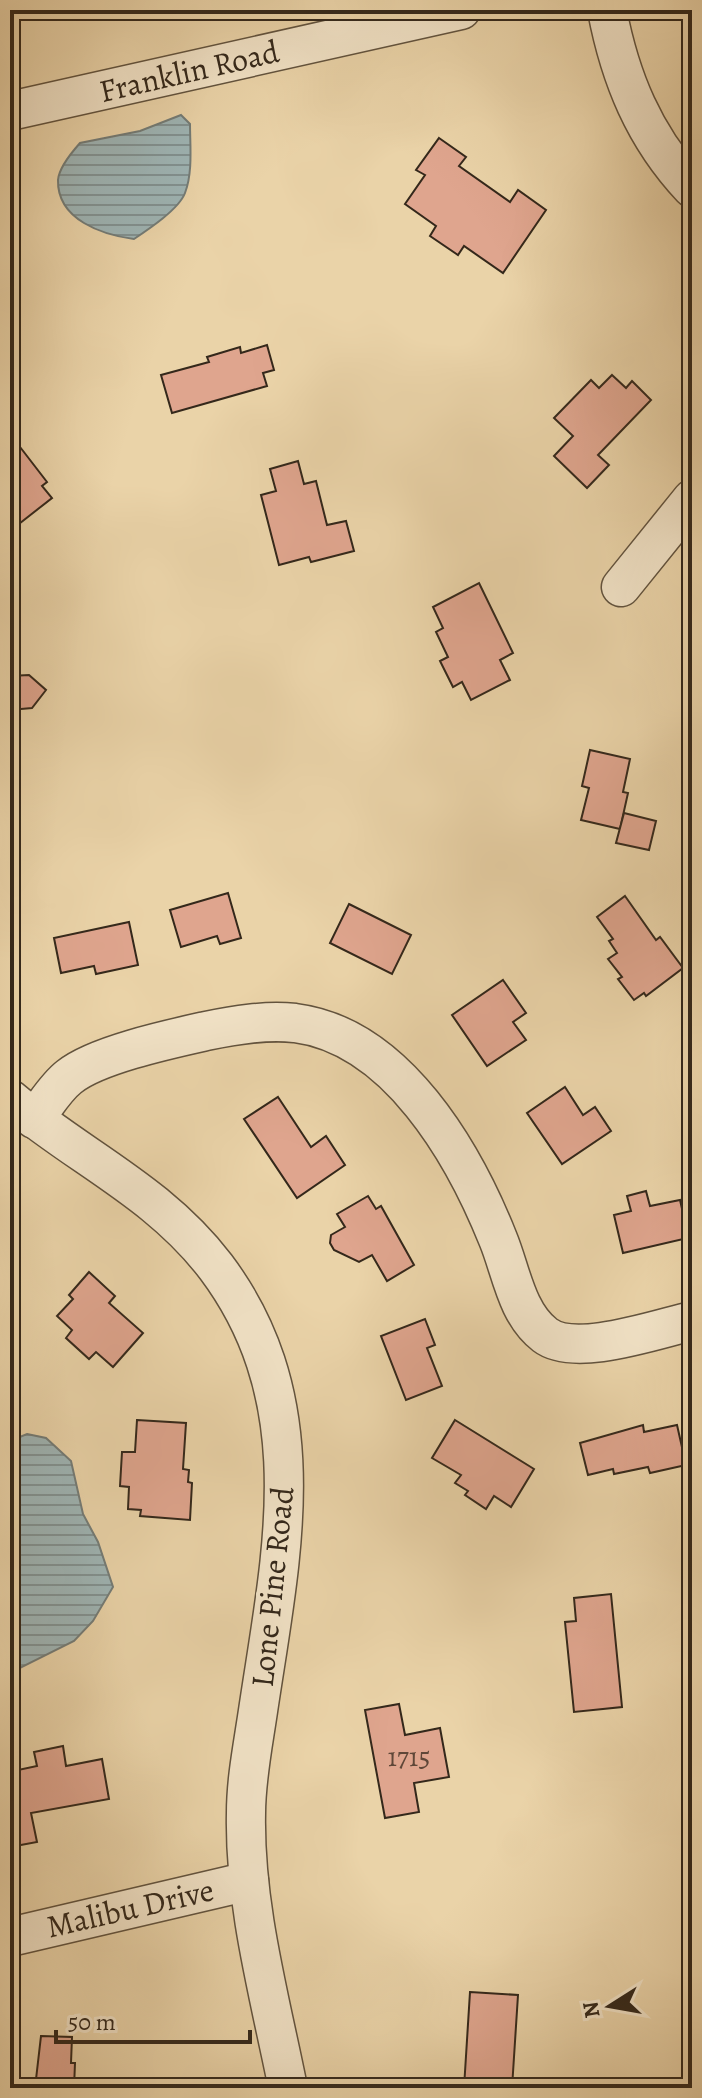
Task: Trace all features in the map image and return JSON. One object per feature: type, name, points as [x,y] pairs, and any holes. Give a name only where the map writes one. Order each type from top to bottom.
[{"type":"street","name":"Franklin Road","points":[[10,111],[461,10]]},
{"type":"street","points":[[607,10],[619,62],[641,118],[660,149],[692,188]]},
{"type":"street","points":[[621,587],[692,499]]},
{"type":"street","points":[[22,1109],[77,1071],[145,1047],[257,1022],[298,1024],[322,1030],[372,1056],[407,1087],[434,1118],[483,1202],[531,1322],[548,1337],[567,1343],[592,1344],[692,1321]]},
{"type":"street","name":"Lone Pine Road","points":[[22,1109],[127,1181],[191,1238],[216,1268],[239,1304],[258,1342],[272,1383],[284,1451],[286,1487],[281,1550],[248,1777],[246,1844],[249,1881],[288,2088]]},
{"type":"street","name":"Malibu Drive","points":[[10,1937],[249,1881]]},
{"type":"shaded area","points":[[181,115],[190,124],[189,176],[182,199],[163,218],[134,239],[96,229],[73,215],[65,206],[60,194],[59,175],[80,143],[140,131]]},
{"type":"shaded area","points":[[27,1434],[46,1438],[71,1461],[83,1514],[98,1542],[113,1587],[93,1621],[74,1641],[10,1673],[10,1441]]},
{"type":"building","points":[[439,138],[466,157],[459,166],[510,202],[518,190],[546,210],[503,273],[464,246],[458,255],[430,236],[436,226],[405,204],[425,175],[416,170]]},
{"type":"building","points":[[267,345],[274,370],[263,373],[267,386],[172,413],[161,375],[209,362],[207,357],[240,347],[241,353]]},
{"type":"building","points":[[612,375],[626,388],[632,381],[651,400],[598,455],[609,465],[587,488],[554,456],[573,436],[554,418],[591,380],[599,388]]},
{"type":"building","points":[[10,434],[47,482],[42,486],[52,498],[10,531]]},
{"type":"building","points":[[298,461],[304,484],[316,481],[327,525],[346,521],[354,551],[311,562],[309,557],[279,565],[261,495],[276,491],[270,469]]},
{"type":"building","points":[[479,583],[513,653],[500,660],[510,680],[471,700],[462,682],[453,687],[440,661],[448,657],[436,632],[443,628],[433,607]]},
{"type":"building","points":[[29,675],[46,690],[32,708],[10,710],[10,676]]},
{"type":"building","points":[[590,750],[630,759],[623,792],[628,793],[620,829],[581,820],[589,788],[582,786]]},
{"type":"building","points":[[624,813],[656,821],[649,850],[616,843]]},
{"type":"building","points":[[228,893],[241,938],[220,944],[217,936],[181,947],[170,910]]},
{"type":"building","points":[[625,896],[656,940],[660,937],[683,968],[646,996],[644,993],[634,1000],[608,959],[617,953],[609,941],[613,939],[597,917]]},
{"type":"building","points":[[349,904],[411,935],[392,974],[330,943]]},
{"type":"building","points":[[129,922],[138,965],[96,974],[94,966],[61,973],[54,938]]},
{"type":"building","points":[[503,980],[526,1013],[513,1022],[526,1040],[487,1066],[452,1015]]},
{"type":"building","points":[[565,1087],[583,1115],[595,1107],[611,1131],[562,1164],[527,1113]]},
{"type":"building","points":[[278,1097],[311,1147],[326,1136],[345,1165],[297,1198],[244,1119]]},
{"type":"building","points":[[646,1191],[650,1206],[680,1200],[683,1213],[692,1211],[692,1237],[623,1253],[614,1215],[631,1211],[627,1196]]},
{"type":"building","points":[[368,1196],[376,1209],[381,1206],[414,1265],[387,1281],[372,1255],[359,1262],[334,1250],[330,1243],[331,1235],[345,1227],[337,1214]]},
{"type":"building","points":[[89,1272],[115,1296],[109,1303],[143,1333],[113,1367],[96,1352],[89,1359],[66,1338],[72,1330],[57,1316],[73,1299],[69,1295]]},
{"type":"building","points":[[425,1319],[435,1345],[427,1348],[442,1386],[406,1400],[381,1336]]},
{"type":"building","points":[[137,1420],[186,1423],[183,1469],[189,1470],[188,1482],[192,1483],[190,1520],[140,1516],[141,1510],[128,1509],[129,1487],[120,1486],[122,1452],[135,1452]]},
{"type":"building","points":[[455,1420],[534,1469],[511,1507],[494,1496],[486,1509],[465,1495],[468,1491],[455,1483],[461,1475],[432,1458]]},
{"type":"building","points":[[643,1425],[644,1432],[677,1425],[686,1465],[650,1473],[648,1467],[614,1474],[613,1469],[588,1475],[580,1443]]},
{"type":"building","points":[[611,1594],[622,1707],[574,1712],[565,1622],[576,1621],[574,1598]]},
{"type":"building","points":[[399,1704],[405,1735],[440,1728],[449,1777],[414,1783],[419,1812],[385,1818],[365,1710]]},
{"type":"building","points":[[63,1746],[66,1766],[102,1759],[109,1799],[31,1813],[37,1842],[10,1847],[10,1801],[14,1800],[13,1793],[20,1792],[18,1770],[37,1766],[34,1752]]},
{"type":"building","points":[[470,1992],[518,1995],[512,2088],[464,2088]]},
{"type":"building","points":[[41,2036],[72,2037],[74,2088],[35,2088]]}]
